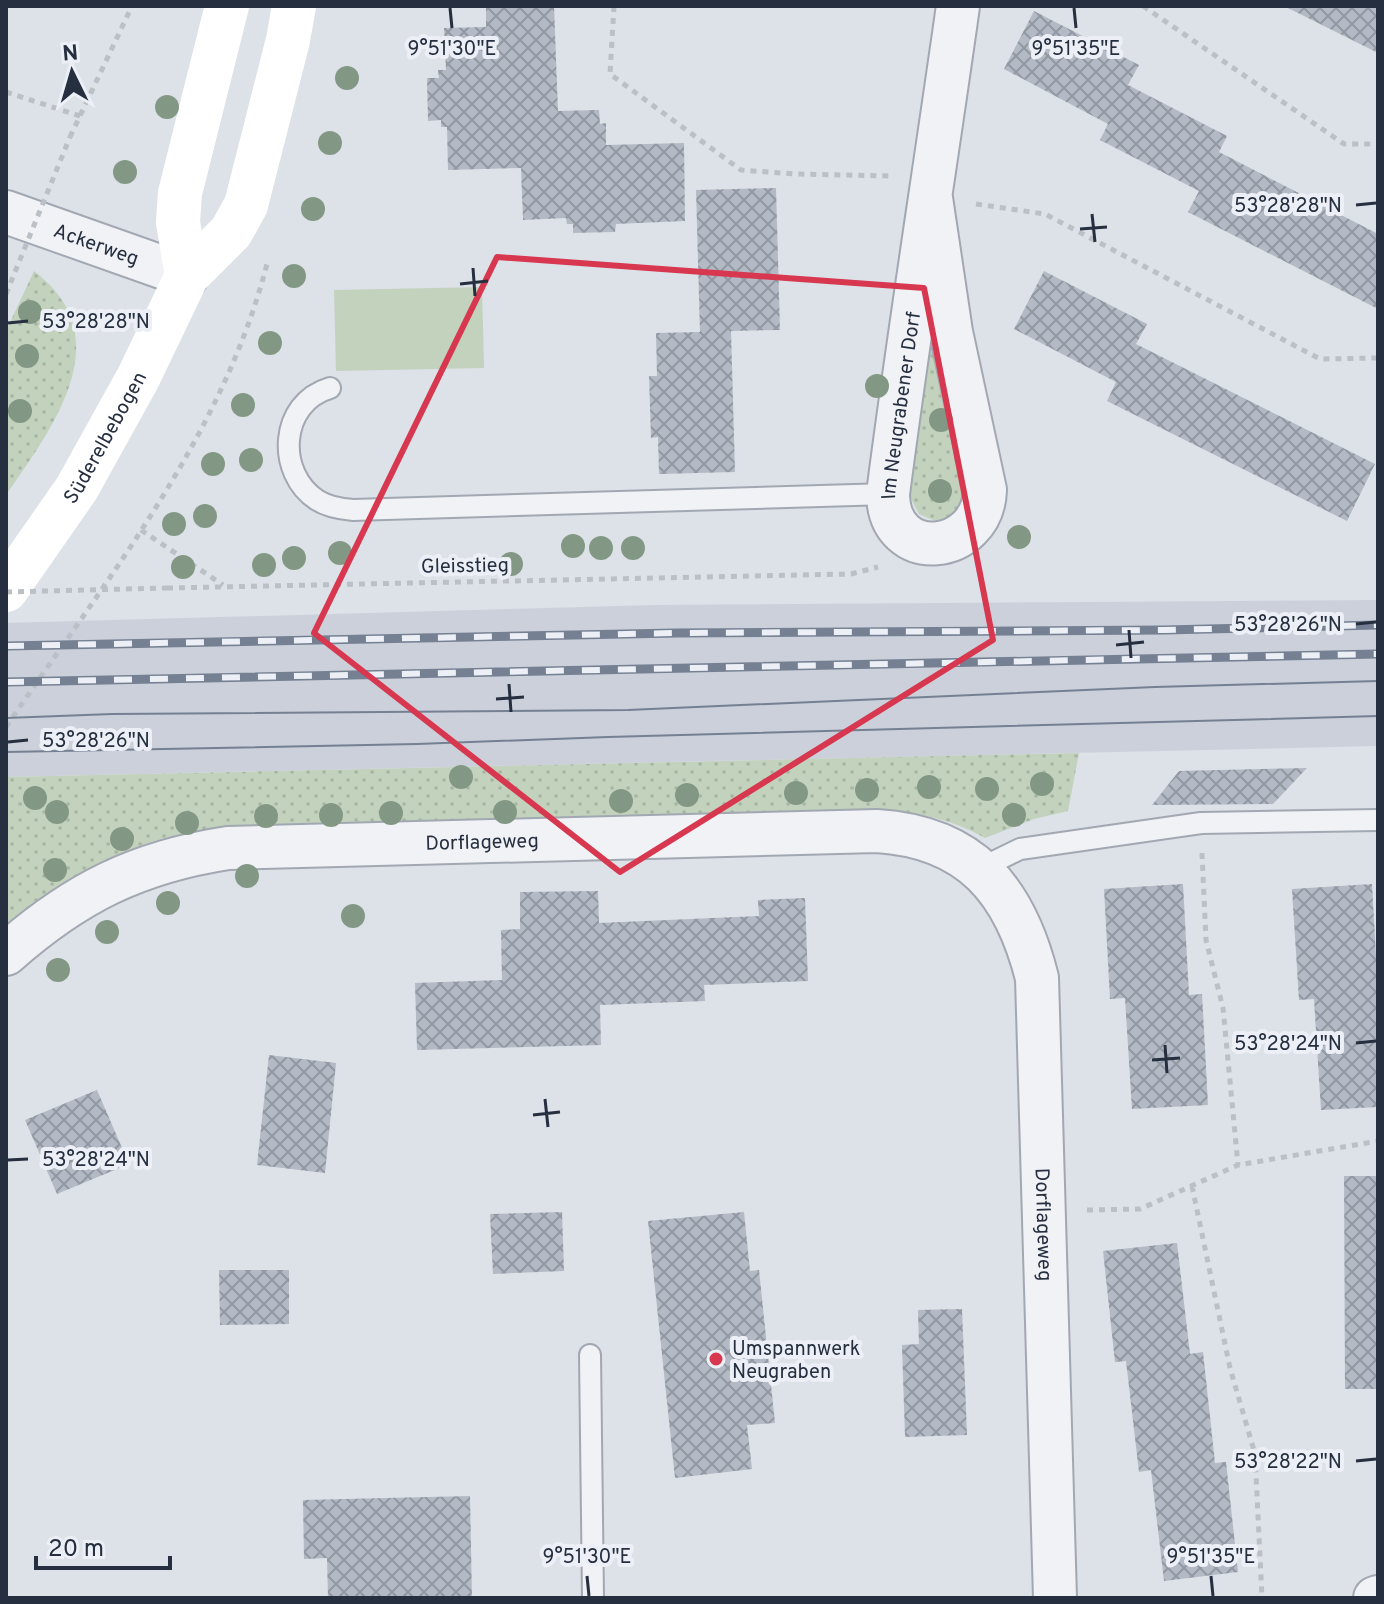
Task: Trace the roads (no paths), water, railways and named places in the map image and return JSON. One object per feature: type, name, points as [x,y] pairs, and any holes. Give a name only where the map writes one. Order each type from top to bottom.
[{"type":"main road","points":[[187,276],[178,222],[180,193],[227,6]]},
{"type":"main road","name":"Süderelbebogen","points":[[6,591],[77,488],[138,378],[187,276],[231,232],[246,205],[294,6]]},
{"type":"street","name":"Im Neugrabener Dorf","points":[[933,188],[951,332],[983,475],[985,497],[976,521],[961,536],[945,542],[914,540],[901,532],[890,517],[888,494],[908,334],[933,188],[958,6]]},
{"type":"street","name":"Ackerweg","points":[[6,212],[187,276]]},
{"type":"street","name":"Dorflageweg","points":[[6,954],[63,908],[96,888],[164,861],[228,848],[877,831],[907,833],[935,841],[960,854],[995,887],[1022,931],[1037,978],[1055,1598]]},
{"type":"lane","points":[[330,388],[315,392],[296,412],[291,425],[290,455],[293,469],[306,491],[337,509],[888,494]]},
{"type":"lane","points":[[979,869],[1020,849],[1201,823],[1378,820]]},
{"type":"lane","points":[[590,1355],[593,1598]]},
{"type":"tram line","points":[[6,718],[112,714],[628,710],[1155,687],[1378,681]]},
{"type":"tram line","points":[[6,752],[417,744],[1378,716]]},
{"type":"railway","points":[[6,646],[677,633],[1164,630],[1378,625]]},
{"type":"railway","points":[[6,682],[1378,654]]},
{"type":"place","name":"Umspannwerk Neugraben","points":[[716,1359]]}]
